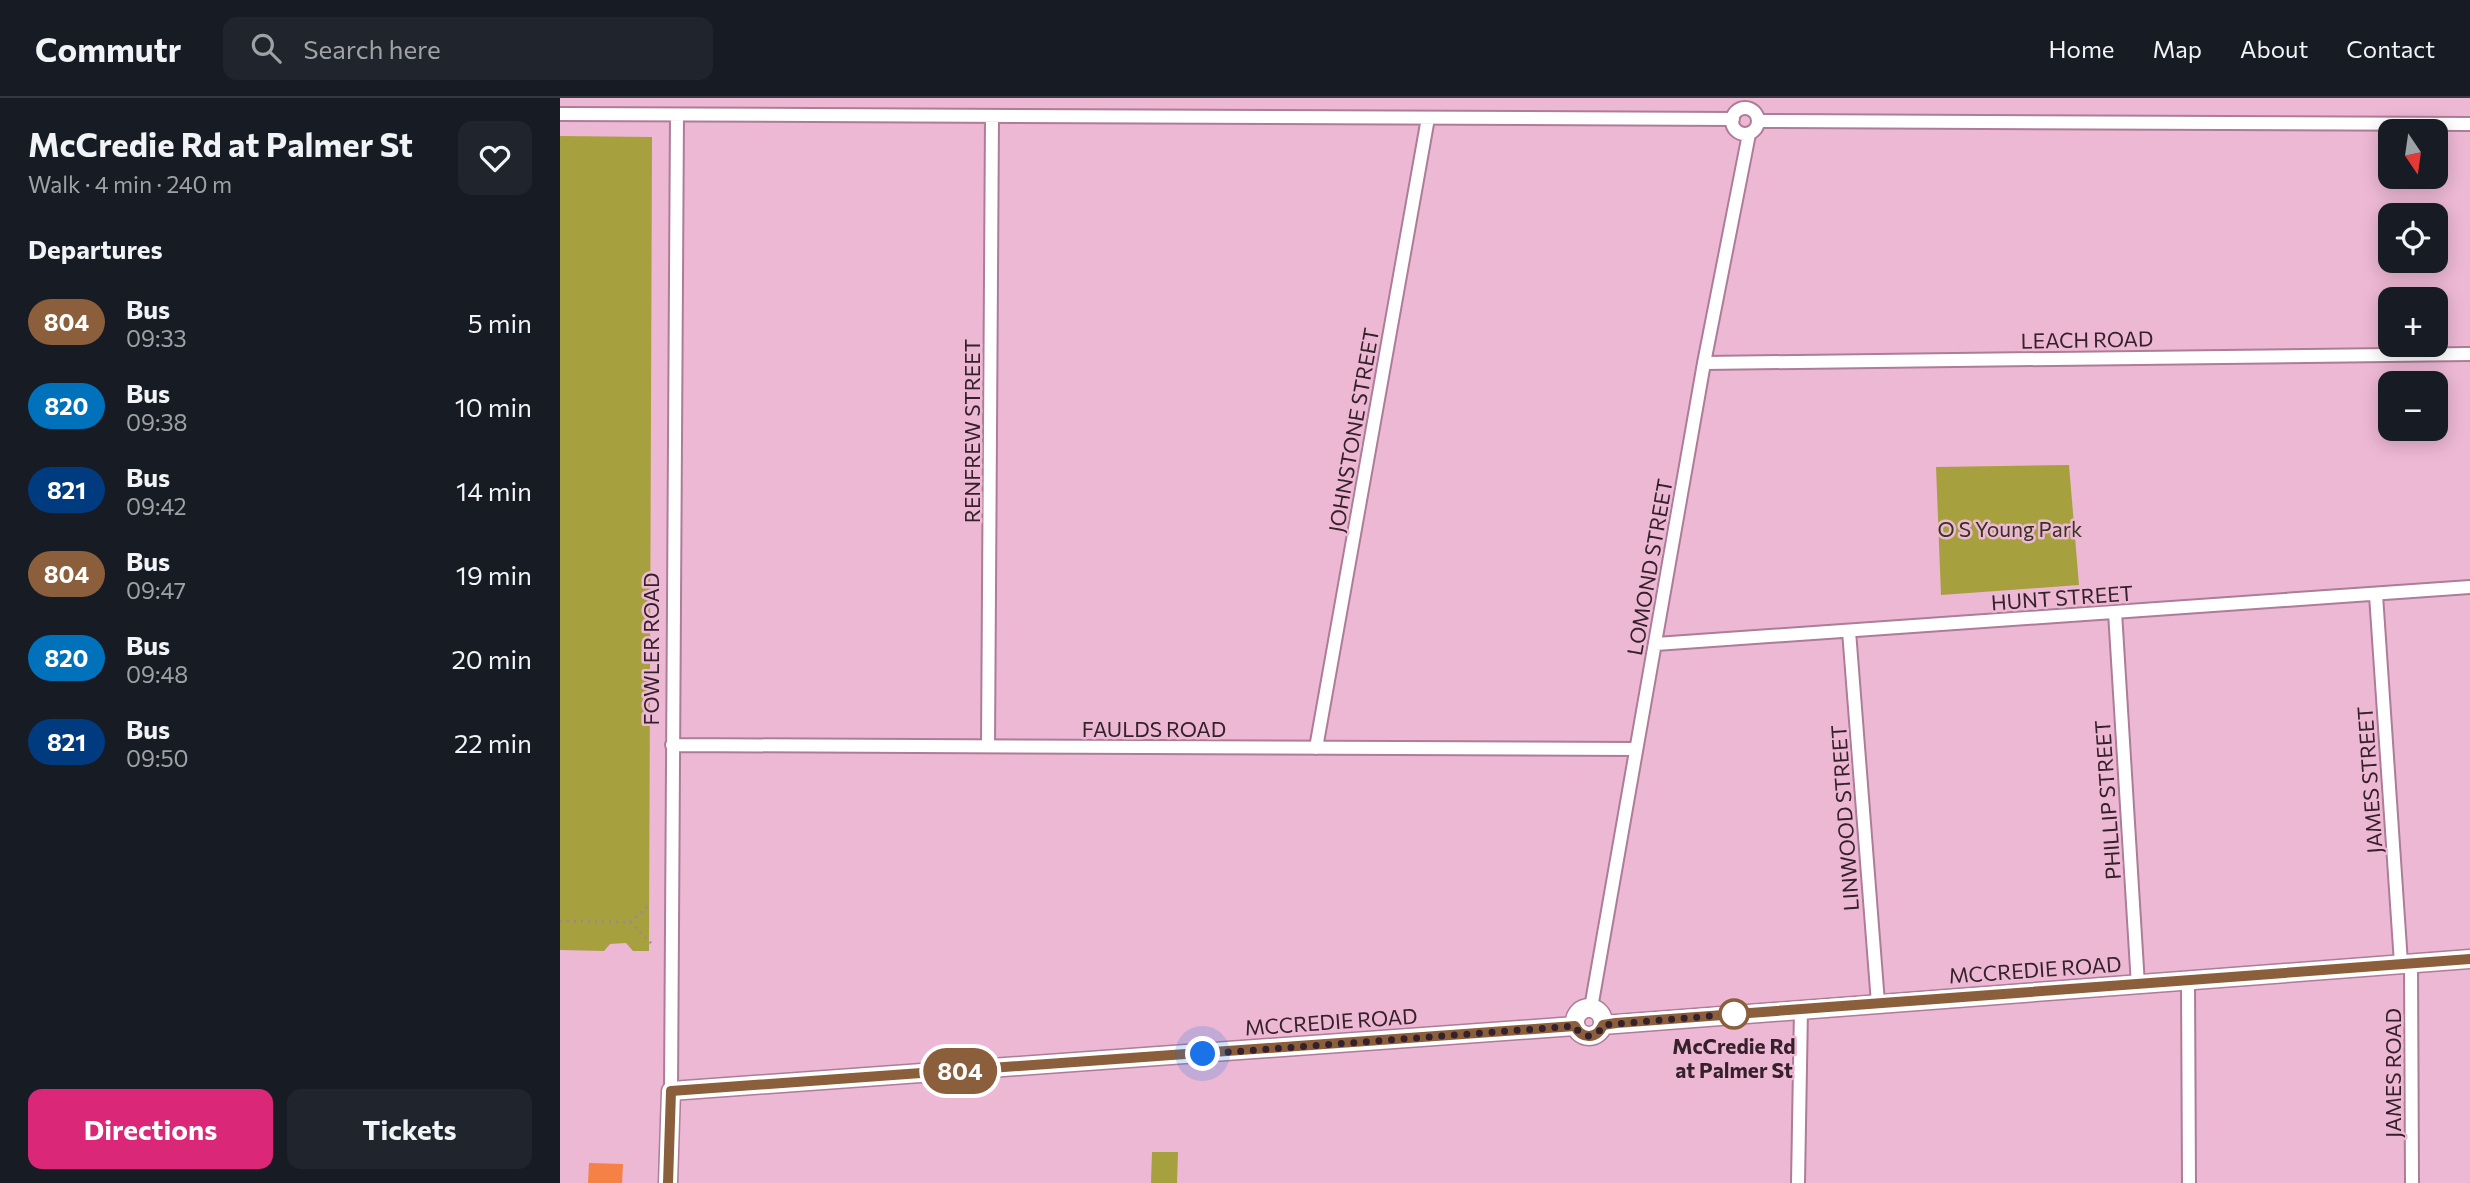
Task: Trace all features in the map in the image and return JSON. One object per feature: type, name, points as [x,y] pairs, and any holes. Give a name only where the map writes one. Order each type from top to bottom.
[{"type":"main road","name":"MCCREDIE ROAD","points":[[1603,1025],[2470,958]]},
{"type":"main road","points":[[1591,1008],[1602,1015],[1603,1025],[1598,1033],[1589,1037],[1580,1033],[1575,1026],[1578,1012],[1591,1008]]},
{"type":"main road","name":"MCCREDIE ROAD","points":[[671,1091],[1575,1026]]},
{"type":"main road","name":"FOWLER ROAD","points":[[668,1183],[671,1091]]},
{"type":"street","points":[[1744,109],[1755,114],[1758,121],[1755,129],[1748,134],[1737,131],[1733,119],[1737,112],[1744,109]]},
{"type":"street","points":[[560,114],[1733,119]]},
{"type":"street","name":"FOWLER ROAD","points":[[671,1091],[677,115]]},
{"type":"street","name":"RENFREW STREET","points":[[988,746],[992,117]]},
{"type":"street","name":"JOHNSTONE STREET","points":[[1316,748],[1428,118]]},
{"type":"street","points":[[1758,121],[2470,124]]},
{"type":"street","name":"LOMOND STREET","points":[[1591,1008],[1704,363],[1748,134]]},
{"type":"street","name":"LEACH ROAD","points":[[1704,363],[2470,354]]},
{"type":"street","name":"HUNT STREET","points":[[1656,643],[2470,587]]},
{"type":"street","name":"JAMES STREET","points":[[2376,594],[2406,963]]},
{"type":"street","name":"PHILLIP STREET","points":[[2115,612],[2138,985]]},
{"type":"street","name":"LINWOOD STREET","points":[[1849,631],[1878,1003]]},
{"type":"street","name":"FAULDS ROAD","points":[[672,745],[1635,749]]},
{"type":"street","name":"JAMES ROAD","points":[[2406,963],[2412,1183]]},
{"type":"street","points":[[2188,981],[2189,1183]]},
{"type":"street","points":[[1798,1183],[1801,1009]]},
{"type":"path","points":[[630,922],[646,906],[650,906]]},
{"type":"path","points":[[560,921],[630,922],[651,943]]},
{"type":"green space","points":[[560,136],[652,137],[649,951],[633,951],[626,943],[610,944],[604,951],[560,950]]},
{"type":"green space","name":"O S Young Park","points":[[2069,465],[2079,585],[1941,595],[1936,467]]},
{"type":"green space","points":[[1152,1152],[1178,1152],[1177,1183],[1151,1183]]},
{"type":"building","points":[[589,1163],[623,1164],[622,1183],[588,1183]]},
{"type":"bus line","name":"804","points":[[668,1183],[671,1091],[1575,1026],[1576,1030],[1589,1037],[1598,1033],[1603,1025],[1616,1023],[2470,959]]},
{"type":"place","name":"McCredie Rd at Palmer St","points":[[1734,1014]]},
{"type":"route","points":[[1203,1054],[1575,1026],[1576,1030],[1589,1037],[1598,1033],[1603,1025],[1734,1014]]}]
